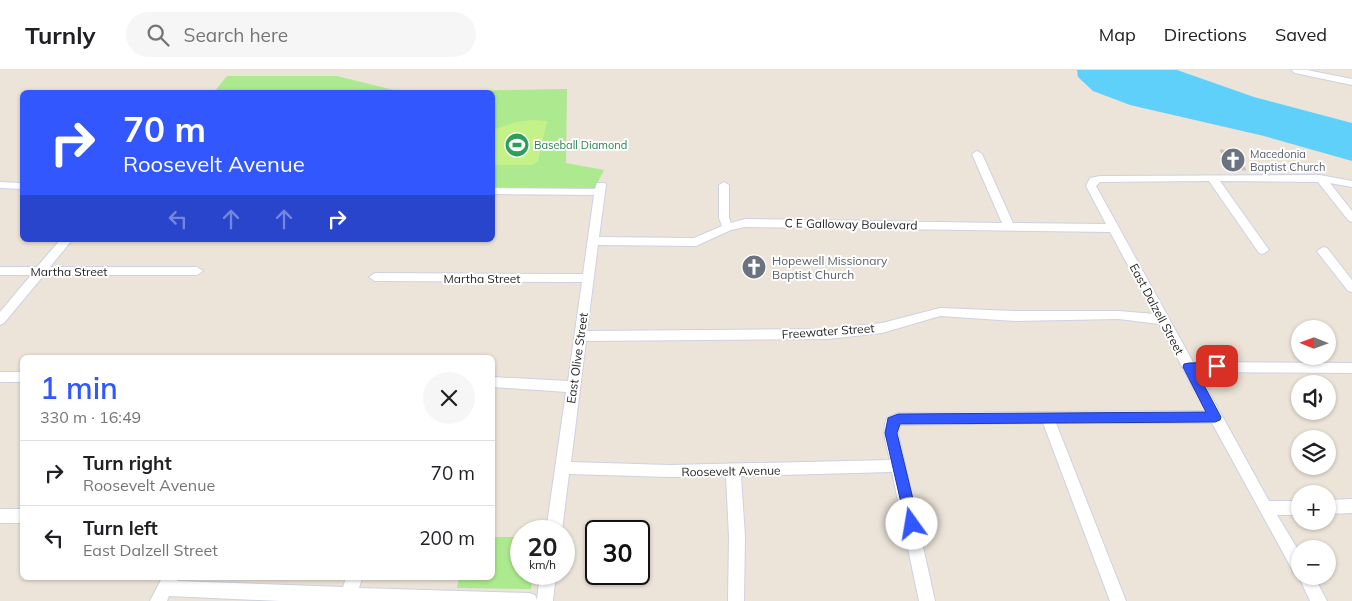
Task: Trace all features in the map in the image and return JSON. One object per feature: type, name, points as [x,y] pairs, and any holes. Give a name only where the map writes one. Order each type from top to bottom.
[{"type":"street","points":[[1295,70],[1352,82]]},
{"type":"street","points":[[977,154],[1009,226]]},
{"type":"street","points":[[1212,178],[1320,178],[1352,184]]},
{"type":"street","points":[[1212,178],[1263,250]]},
{"type":"street","name":"East Dalzell Street","points":[[1212,178],[1094,180],[1091,186],[1215,417],[1291,553]]},
{"type":"street","points":[[1320,178],[1352,218]]},
{"type":"street","points":[[0,185],[20,186]]},
{"type":"street","points":[[724,185],[724,218],[728,226]]},
{"type":"street","name":"East Olive Street","points":[[495,191],[600,189],[556,520]]},
{"type":"street","name":"C E Galloway Boulevard","points":[[593,241],[696,242],[728,226],[745,223],[1113,228]]},
{"type":"street","points":[[0,320],[64,242]]},
{"type":"street","points":[[1323,251],[1352,288]]},
{"type":"street","name":"Martha Street","points":[[0,271],[197,271]]},
{"type":"street","name":"Martha Street","points":[[375,277],[589,278]]},
{"type":"street","name":"Freewater Street","points":[[580,336],[827,334],[882,328],[936,312],[1015,316],[1119,315],[1163,320]]},
{"type":"street","points":[[1189,367],[1352,368]]},
{"type":"street","points":[[0,377],[20,377]]},
{"type":"street","points":[[495,382],[574,387]]},
{"type":"street","points":[[1047,417],[1068,467],[1118,601]]},
{"type":"street","points":[[927,601],[891,433],[892,422],[898,419],[913,418],[1215,417]]},
{"type":"street","name":"Roosevelt Avenue","points":[[563,468],[733,471],[898,466]]},
{"type":"street","points":[[733,471],[737,537],[736,601]]},
{"type":"street","points":[[1336,507],[1352,506]]},
{"type":"street","points":[[1265,508],[1291,508]]},
{"type":"street","points":[[0,516],[20,516]]},
{"type":"street","points":[[349,596],[353,580]]},
{"type":"street","points":[[545,601],[547,585]]},
{"type":"street","points":[[1309,585],[1319,601]]},
{"type":"street","points":[[164,589],[349,596],[514,599],[529,601]]},
{"type":"green space","points":[[227,76],[337,76],[394,90],[216,90]]},
{"type":"green space","points":[[567,89],[566,163],[604,170],[593,192],[495,191],[495,90]]},
{"type":"green space","name":"Baseball Diamond","points":[[547,121],[538,161],[532,165],[495,165],[495,129],[516,122]]},
{"type":"green space","points":[[495,537],[510,537],[510,585],[532,585],[531,589],[457,588],[459,580],[495,580]]},
{"type":"water","points":[[1077,70],[1177,70],[1254,97],[1352,123],[1352,161],[1264,136],[1130,105],[1093,91],[1078,77]]},
{"type":"building","name":"Macedonia Baptist Church","points":[[1220,150],[1234,151],[1246,170],[1233,169]]},
{"type":"place","name":"Baseball Diamond","points":[[517,145]]},
{"type":"place","name":"Macedonia Baptist Church","points":[[1233,160]]},
{"type":"place","name":"Hopewell Missionary Baptist Church","points":[[754,267]]},
{"type":"route","points":[[912,524],[891,433],[892,422],[898,419],[913,418],[1215,417],[1189,367],[1217,366]]}]
